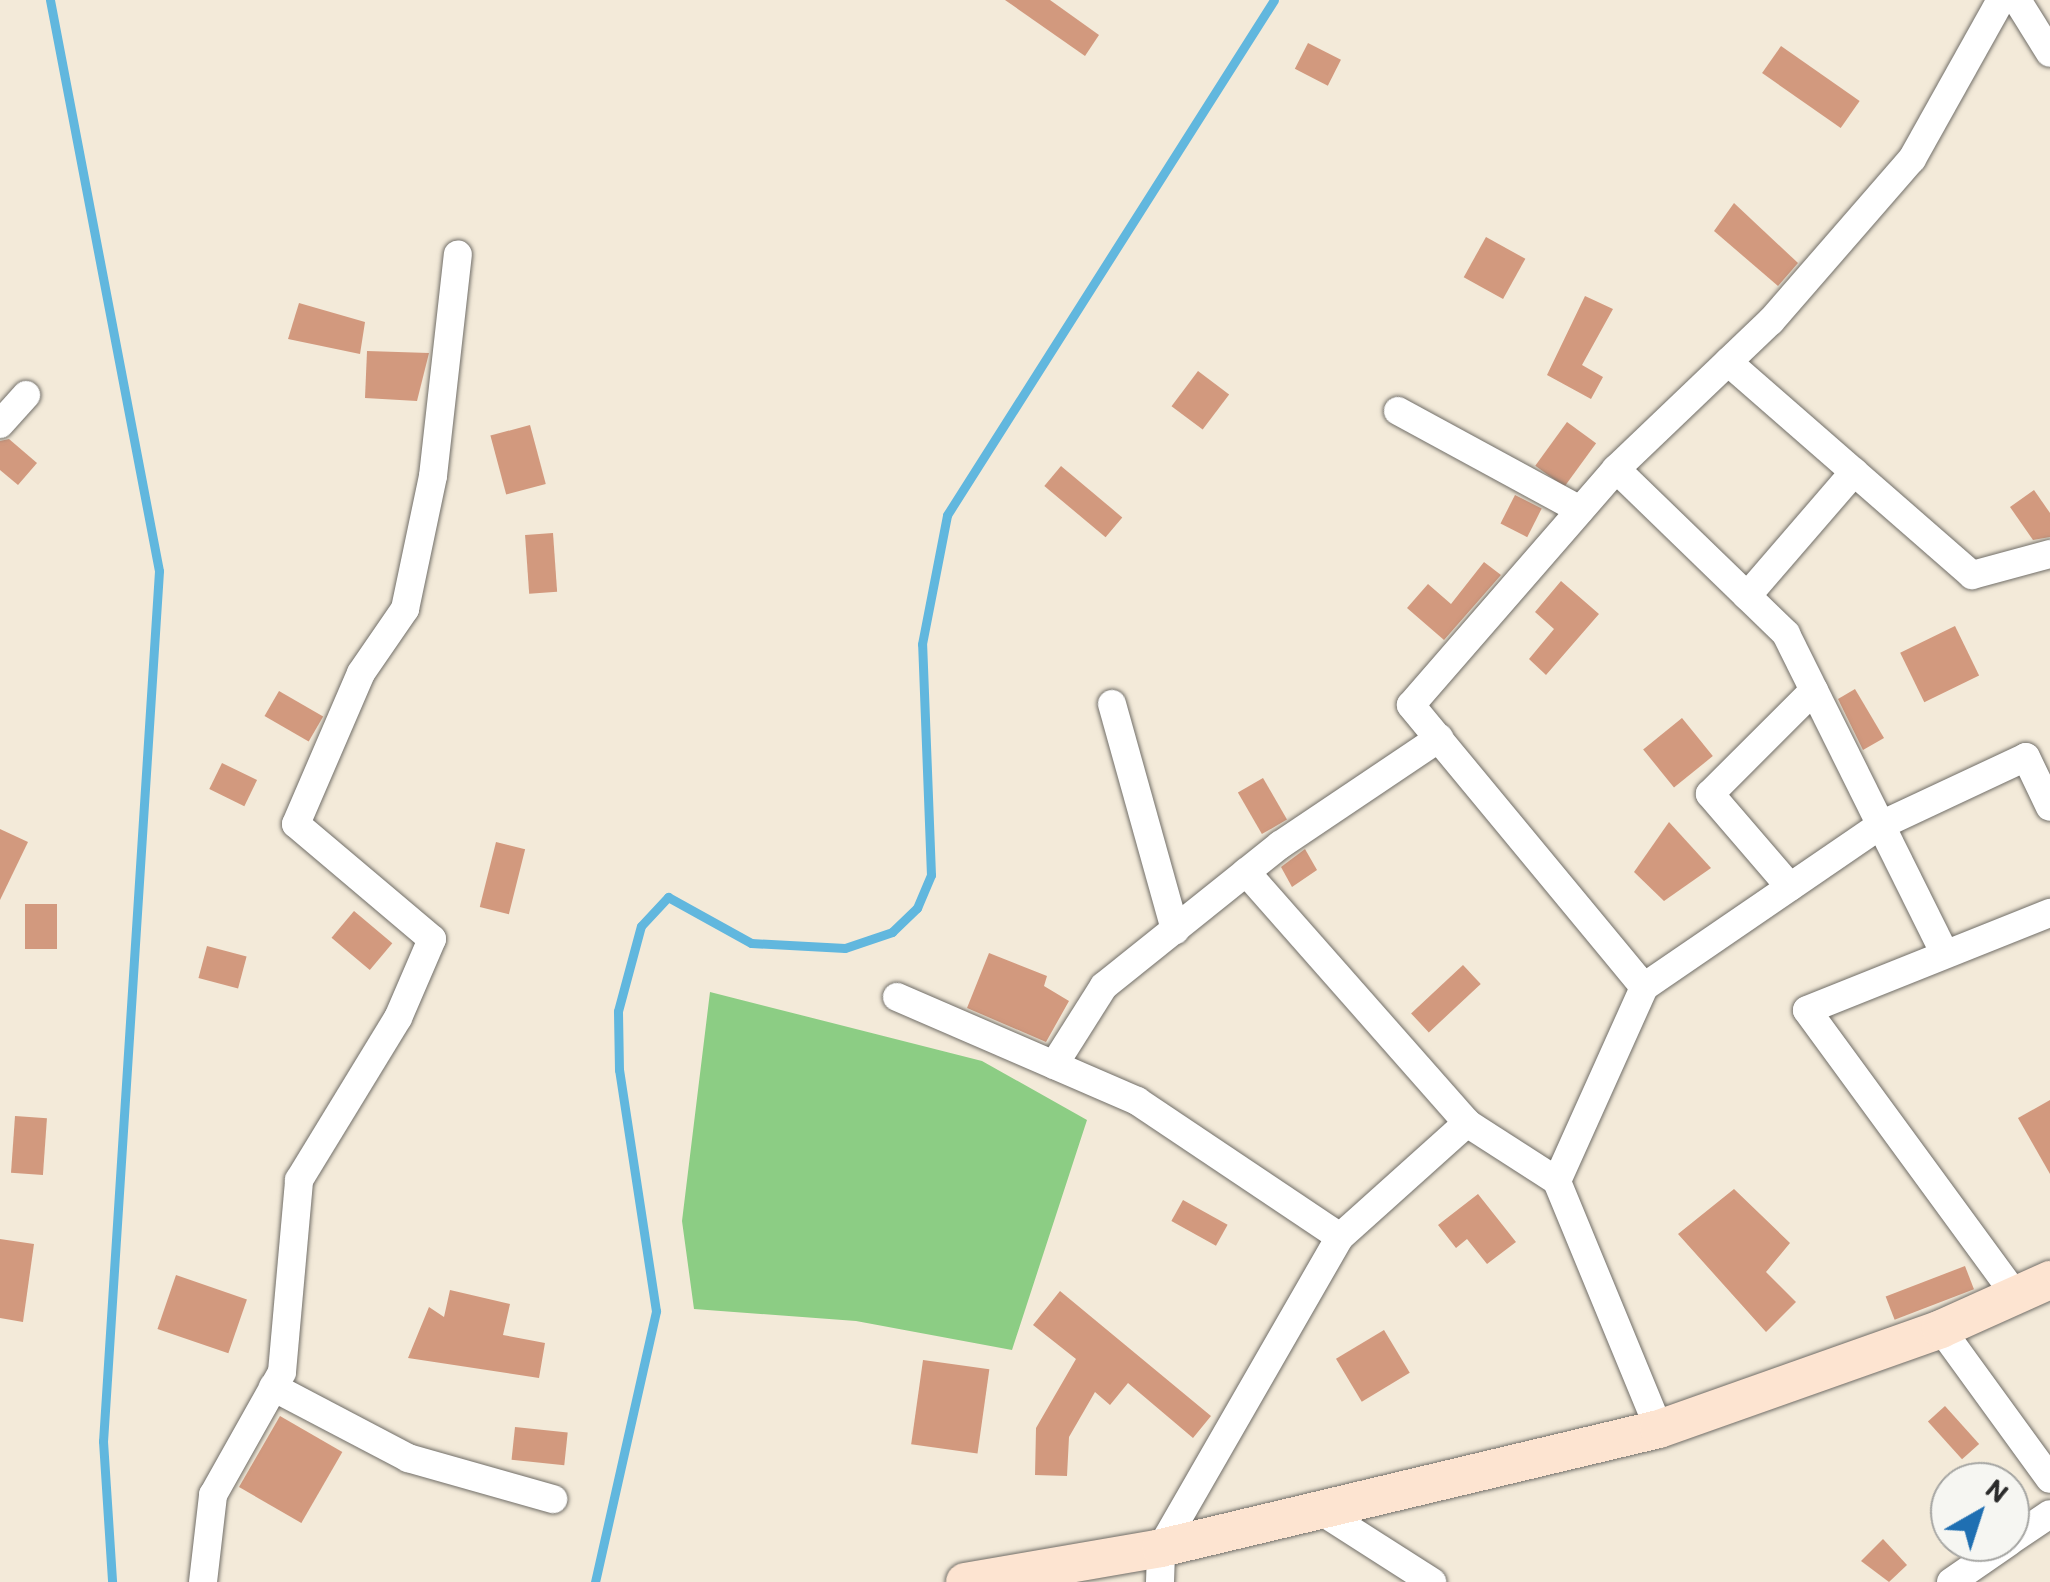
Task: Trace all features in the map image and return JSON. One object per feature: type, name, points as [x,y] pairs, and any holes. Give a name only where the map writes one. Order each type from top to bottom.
[{"type":"main road","points":[[965,1582],[1160,1565],[1321,1510],[1659,1429],[1941,1329],[2050,1280]]},
{"type":"street","points":[[1644,987],[1411,704],[1616,469],[1728,362],[1912,159],[2001,0]]},
{"type":"street","points":[[2017,0],[2050,53]]},
{"type":"street","points":[[203,1582],[214,1495],[273,1387],[299,1180],[398,1018],[432,939],[296,824],[361,673],[405,609],[433,476],[458,254]]},
{"type":"street","points":[[1728,362],[1972,575],[2050,554]]},
{"type":"street","points":[[0,424],[26,394]]},
{"type":"street","points":[[1398,410],[1580,510]]},
{"type":"street","points":[[1616,469],[1786,634],[1944,954]]},
{"type":"street","points":[[1747,596],[1854,472]]},
{"type":"street","points":[[1790,887],[1710,794],[1814,690]]},
{"type":"street","points":[[1112,704],[1174,930]]},
{"type":"street","points":[[1054,1065],[1104,986],[1246,872],[1439,738]]},
{"type":"street","points":[[1557,1181],[1644,987],[1880,825],[2026,758],[2050,807]]},
{"type":"street","points":[[1246,872],[1466,1123],[1557,1181],[1659,1429]]},
{"type":"street","points":[[2016,1296],[1807,1010],[2050,912]]},
{"type":"street","points":[[897,998],[1137,1101],[1340,1237]]},
{"type":"street","points":[[1160,1565],[1340,1237],[1466,1123]]},
{"type":"street","points":[[1941,1329],[2050,1480]]},
{"type":"street","points":[[273,1387],[408,1458],[553,1499]]},
{"type":"street","points":[[1321,1510],[1432,1582]]},
{"type":"street","points":[[1951,1582],[1980,1562]]},
{"type":"green space","points":[[710,992],[982,1061],[1087,1120],[1012,1350],[856,1321],[694,1309],[682,1221]]},
{"type":"building","points":[[1005,0],[1050,0],[1099,35],[1085,56]]},
{"type":"building","points":[[1308,43],[1341,60],[1328,86],[1295,69]]},
{"type":"building","points":[[1781,46],[1860,101],[1841,128],[1762,73]]},
{"type":"building","points":[[1734,203],[1798,263],[1778,286],[1714,231]]},
{"type":"building","points":[[1486,237],[1525,259],[1503,299],[1464,277]]},
{"type":"building","points":[[1585,296],[1613,309],[1582,365],[1603,377],[1591,399],[1547,375]]},
{"type":"building","points":[[299,303],[365,322],[360,354],[288,339]]},
{"type":"building","points":[[367,351],[429,353],[417,401],[365,398]]},
{"type":"building","points":[[1198,371],[1229,394],[1203,430],[1172,406]]},
{"type":"building","points":[[1567,422],[1596,443],[1564,487],[1535,466]]},
{"type":"building","points":[[530,425],[546,484],[506,495],[490,436]]},
{"type":"building","points":[[9,439],[37,463],[18,485],[0,470],[0,441]]},
{"type":"building","points":[[1061,466],[1122,517],[1106,537],[1044,486]]},
{"type":"building","points":[[2034,490],[2050,513],[2050,537],[2033,540],[2010,507]]},
{"type":"building","points":[[1515,495],[1542,509],[1527,537],[1500,524]]},
{"type":"building","points":[[553,533],[557,592],[529,594],[525,535]]},
{"type":"building","points":[[1484,562],[1501,575],[1444,640],[1407,608],[1428,584],[1451,604]]},
{"type":"building","points":[[1561,581],[1599,614],[1546,675],[1529,659],[1554,629],[1535,612]]},
{"type":"building","points":[[1955,626],[1979,675],[1924,702],[1900,653]]},
{"type":"building","points":[[1855,689],[1884,738],[1863,750],[1838,699]]},
{"type":"building","points":[[279,691],[323,716],[309,742],[264,716]]},
{"type":"building","points":[[1682,718],[1713,756],[1674,788],[1643,749]]},
{"type":"building","points":[[222,763],[257,780],[244,806],[209,789]]},
{"type":"building","points":[[1263,778],[1287,820],[1262,834],[1238,793]]},
{"type":"building","points":[[1669,822],[1711,868],[1664,901],[1634,872]]},
{"type":"building","points":[[0,829],[28,842],[0,900]]},
{"type":"building","points":[[496,842],[525,849],[509,914],[480,907]]},
{"type":"building","points":[[1305,849],[1317,870],[1292,887],[1281,867]]},
{"type":"building","points":[[25,904],[57,904],[57,949],[25,949]]},
{"type":"building","points":[[354,911],[392,943],[370,970],[332,938]]},
{"type":"building","points":[[207,946],[247,957],[238,988],[198,978]]},
{"type":"building","points":[[989,953],[1047,976],[1044,986],[1069,1001],[1046,1042],[967,1008]]},
{"type":"building","points":[[1463,965],[1481,984],[1429,1032],[1411,1013]]},
{"type":"building","points":[[2050,1100],[2050,1174],[2018,1118]]},
{"type":"building","points":[[15,1116],[47,1118],[43,1175],[11,1173]]},
{"type":"building","points":[[1734,1189],[1790,1243],[1766,1272],[1796,1302],[1766,1332],[1678,1234]]},
{"type":"building","points":[[1478,1194],[1516,1242],[1487,1264],[1467,1239],[1456,1248],[1438,1225]]},
{"type":"building","points":[[1183,1200],[1228,1225],[1216,1246],[1171,1221]]},
{"type":"building","points":[[0,1239],[34,1244],[23,1322],[0,1318]]},
{"type":"building","points":[[1965,1266],[1974,1289],[1895,1320],[1886,1296]]},
{"type":"building","points":[[176,1275],[247,1299],[228,1353],[157,1329]]},
{"type":"building","points":[[450,1290],[510,1304],[503,1335],[545,1343],[539,1378],[408,1358],[429,1307],[444,1317]]},
{"type":"building","points":[[1060,1291],[1211,1416],[1193,1438],[1128,1383],[1110,1405],[1095,1392],[1069,1437],[1067,1476],[1035,1475],[1036,1428],[1076,1359],[1033,1325]]},
{"type":"building","points":[[1384,1330],[1410,1373],[1362,1402],[1336,1359]]},
{"type":"building","points":[[923,1360],[989,1369],[978,1453],[911,1444]]},
{"type":"building","points":[[1945,1406],[1979,1444],[1962,1459],[1928,1421]]},
{"type":"building","points":[[280,1416],[342,1452],[301,1523],[239,1487]]},
{"type":"building","points":[[515,1427],[568,1433],[564,1465],[512,1460]]},
{"type":"building","points":[[1883,1539],[1907,1565],[1889,1582],[1861,1561]]},
{"type":"waterway","points":[[50,0],[159,571],[103,1441],[112,1582]]},
{"type":"waterway","points":[[595,1582],[656,1311],[619,1070],[618,1011],[641,926],[668,897],[751,943],[845,948],[892,932],[917,908],[931,875],[922,644],[947,515],[1274,0]]}]
